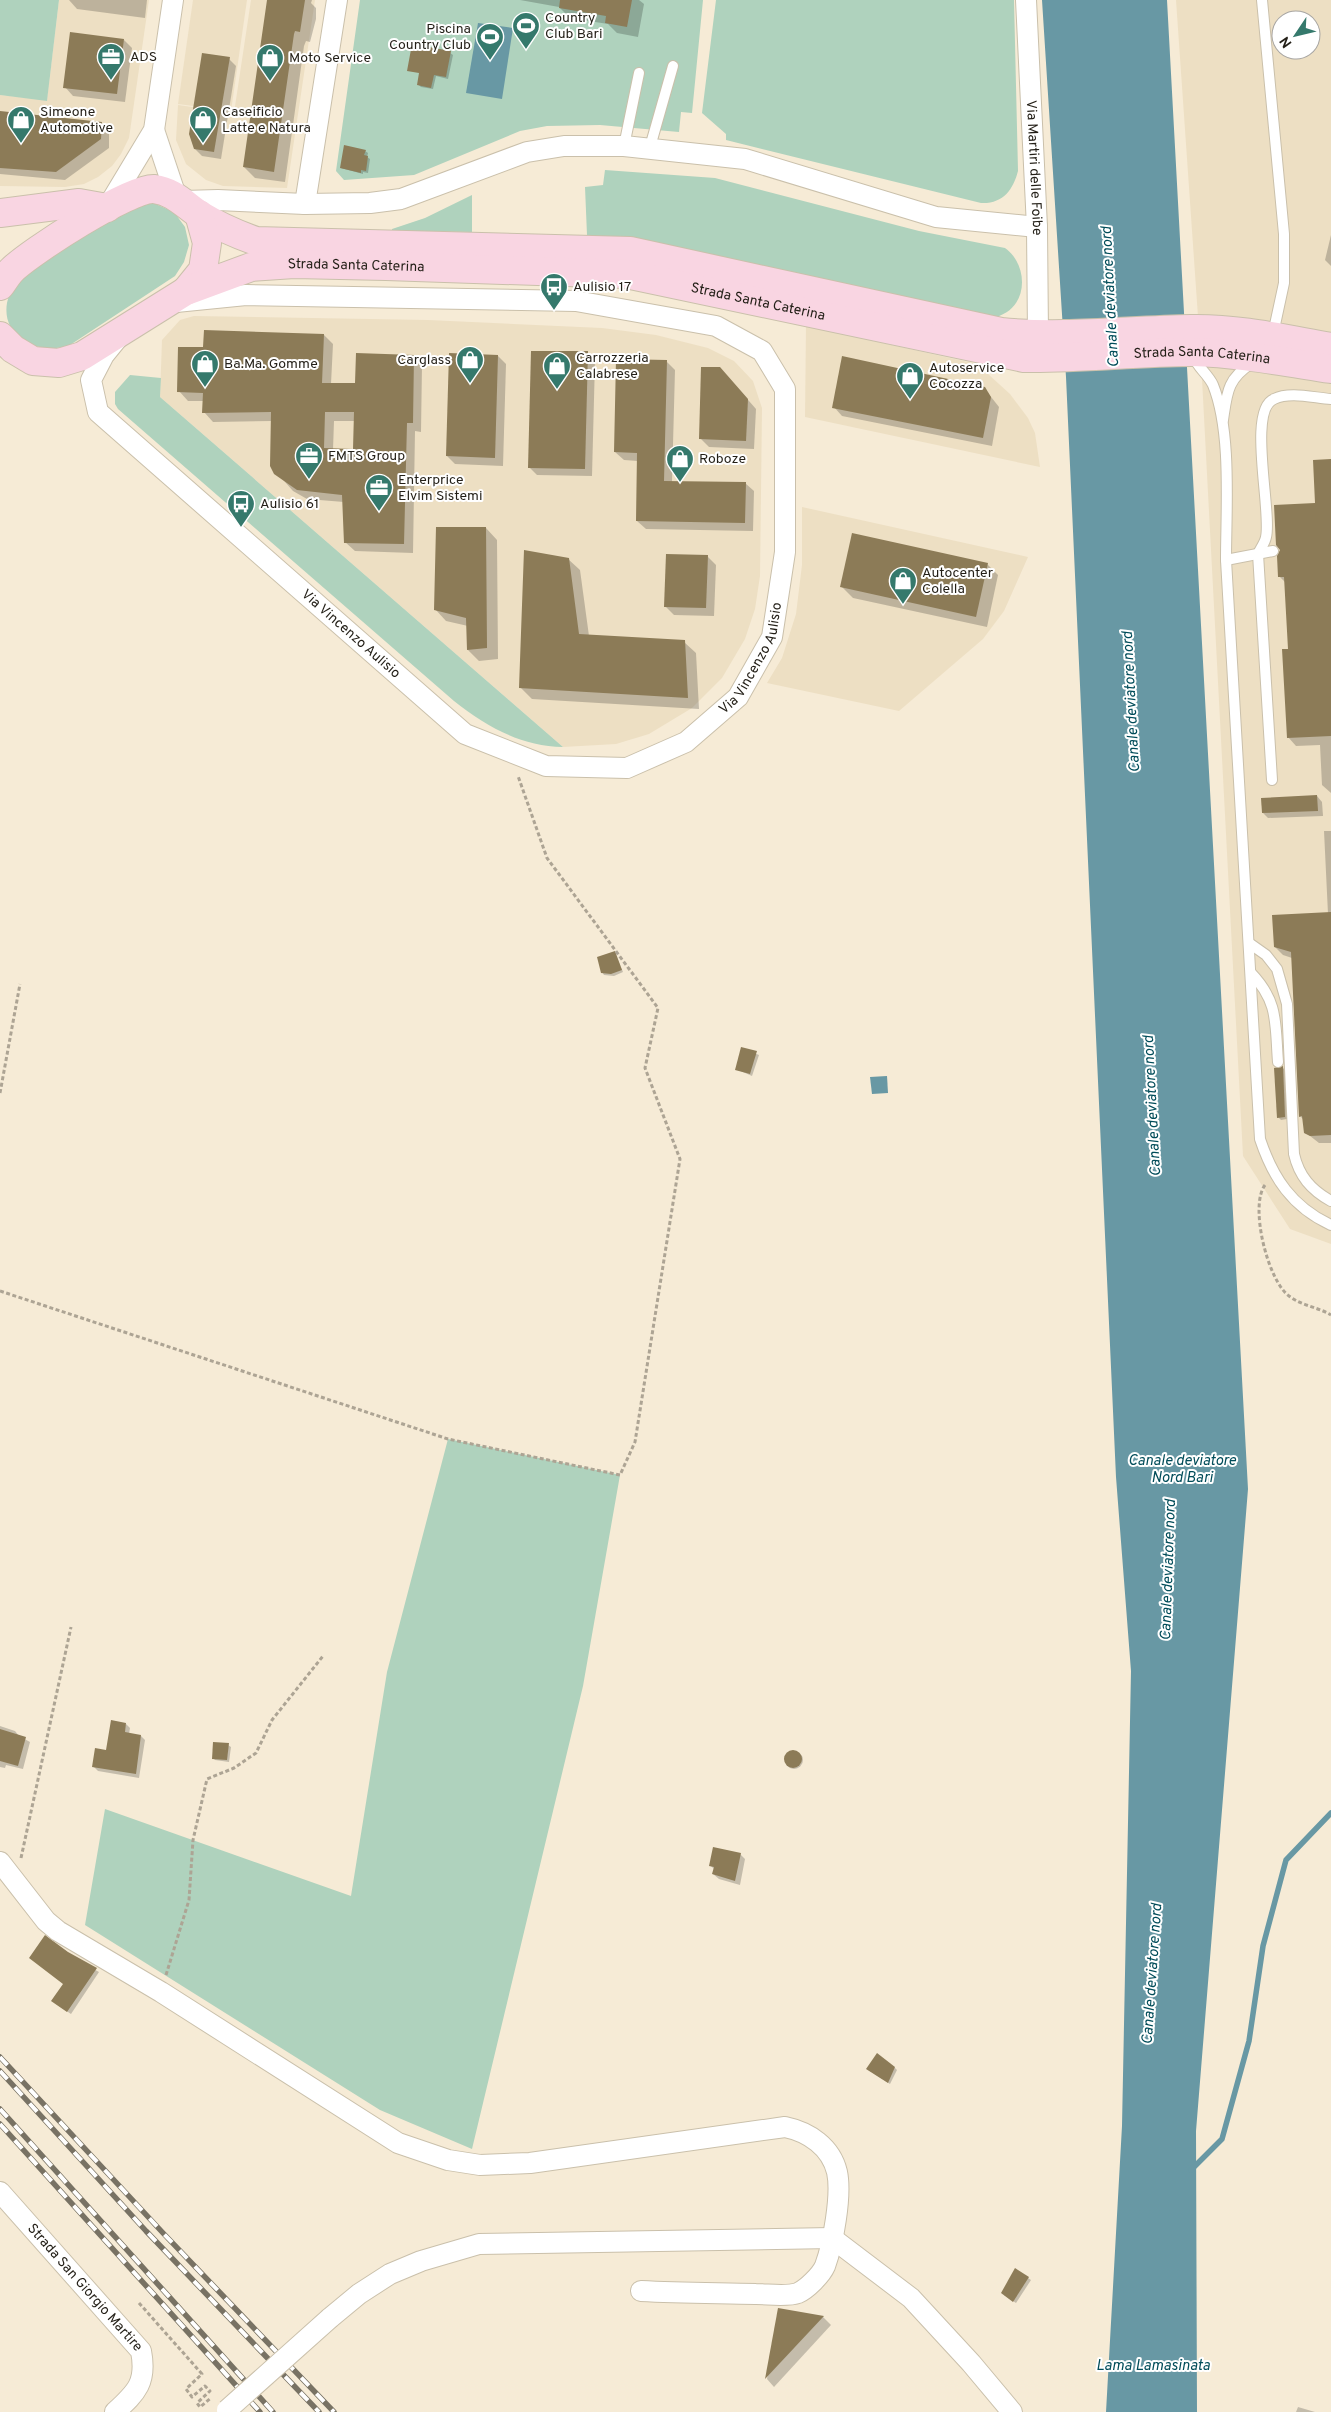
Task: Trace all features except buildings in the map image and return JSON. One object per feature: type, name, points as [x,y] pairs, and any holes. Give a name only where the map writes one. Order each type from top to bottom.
[{"type":"street","points":[[3,212],[79,204],[107,208],[154,130],[173,0]]},
{"type":"street","points":[[305,204],[337,0]]},
{"type":"street","name":"Via Martiri delle Foibe","points":[[1026,0],[1037,227],[1050,343]]},
{"type":"street","points":[[154,130],[186,204]]},
{"type":"street","name":"Strada Santa Caterina","points":[[186,204],[218,200],[305,204],[370,203],[401,199],[527,152],[564,146],[624,146],[650,147],[746,159],[936,217],[1037,227]]},
{"type":"street","name":"Strada Santa Caterina","points":[[0,286],[12,270],[38,250],[129,195],[153,189],[186,204],[230,231],[256,241],[630,251],[1050,343],[1192,341],[1266,347],[1331,347]]},
{"type":"street","name":"Strada Santa Caterina","points":[[176,297],[203,270],[207,243],[186,204]]},
{"type":"street","name":"Strada Santa Caterina","points":[[0,336],[13,349],[33,361],[59,364],[82,356],[176,297],[251,267],[294,264],[626,274],[1015,356],[1050,343]]},
{"type":"street","name":"Via Vincenzo Aulisio","points":[[125,330],[104,355],[90,380],[98,412],[465,734],[546,766],[628,768],[686,742],[738,697],[772,637],[785,552],[785,389],[762,351],[716,326],[576,301],[246,295],[176,297]]},
{"type":"street","name":"Strada Santa Caterina","points":[[1266,347],[1331,369]]},
{"type":"street","points":[[0,1862],[16,1880],[46,1921],[58,1931],[161,1992],[398,2143],[448,2160],[480,2165],[530,2163],[785,2127],[802,2130],[817,2140],[831,2159],[837,2172],[838,2196],[832,2238],[824,2268],[813,2281],[797,2293],[641,2291]]},
{"type":"street","name":"Strada San Giorgio Martire","points":[[0,2192],[141,2351],[143,2374],[139,2387],[115,2412]]},
{"type":"street","points":[[222,2406],[359,2294],[390,2274],[421,2261],[479,2244],[832,2238],[886,2277],[911,2298],[1012,2412]]},
{"type":"lane","points":[[1222,426],[1230,384],[1236,375],[1266,347],[1284,283],[1284,234],[1262,0]]},
{"type":"lane","points":[[650,147],[673,66]]},
{"type":"lane","points":[[624,146],[639,74]]},
{"type":"lane","points":[[1192,341],[1196,362],[1206,372],[1213,385],[1222,426],[1226,494],[1226,560],[1260,1139],[1274,1175],[1297,1203],[1311,1214],[1331,1225]]},
{"type":"lane","points":[[1272,780],[1258,554],[1266,537],[1262,452],[1263,413],[1271,400],[1283,395],[1331,399]]},
{"type":"lane","points":[[1226,560],[1274,551]]},
{"type":"lane","points":[[1248,943],[1266,955],[1277,968],[1286,1004],[1294,1154],[1298,1171],[1311,1186],[1331,1201]]},
{"type":"lane","points":[[1251,973],[1264,986],[1275,1009],[1278,1062]]},
{"type":"path","points":[[0,1291],[448,1439],[620,1475],[635,1442],[680,1159],[645,1068],[658,1008],[547,858],[510,752]]},
{"type":"path","points":[[0,1093],[20,984]]},
{"type":"path","points":[[1274,1175],[1263,1187],[1258,1202],[1262,1241],[1278,1285],[1288,1296],[1331,1315]]},
{"type":"path","points":[[16,1880],[70,1627]]},
{"type":"path","points":[[161,1992],[189,1900],[193,1840],[207,1779],[234,1768],[256,1753],[272,1720],[323,1656]]},
{"type":"path","points":[[140,2303],[202,2374],[186,2389],[192,2397],[205,2386],[210,2391],[197,2403],[200,2407],[222,2406]]},
{"type":"shaded area","points":[[59,0],[149,0],[129,138],[112,166],[98,177],[84,184],[65,187],[0,186],[0,95],[47,100]]},
{"type":"shaded area","points":[[193,0],[247,0],[231,111],[178,104]]},
{"type":"shaded area","points":[[251,0],[315,0],[287,188],[223,186],[206,180],[186,164],[176,140],[178,105],[234,113]]},
{"type":"shaded area","points":[[1176,0],[1331,0],[1331,1244],[1290,1229],[1243,1156],[1201,360]]},
{"type":"shaded area","points":[[194,316],[428,320],[602,328],[656,335],[708,348],[734,361],[753,381],[762,408],[760,576],[755,609],[745,639],[722,678],[692,708],[649,734],[616,744],[563,747],[160,397],[162,340],[180,320]]},
{"type":"shaded area","name":"Autoservice Cocozza","points":[[806,326],[977,364],[1010,394],[1028,418],[1035,433],[1040,467],[805,417]]},
{"type":"shaded area","name":"Autocenter Colella","points":[[802,507],[1028,557],[1004,611],[983,639],[899,711],[767,683],[782,658],[796,614],[802,565]]},
{"type":"green space","points":[[0,0],[59,0],[47,101],[0,95]]},
{"type":"green space","name":"Country Club Bari","points":[[360,0],[703,0],[692,113],[681,112],[679,132],[600,125],[547,126],[520,131],[414,175],[344,180],[336,171]]},
{"type":"green space","points":[[716,0],[1014,0],[1018,171],[1010,190],[995,201],[981,203],[726,140],[726,134],[702,113]]},
{"type":"green space","points":[[605,170],[715,178],[919,231],[1005,248],[1013,255],[1018,265],[1022,286],[1020,296],[1015,305],[1007,312],[996,317],[662,244],[587,235],[585,187],[603,185]]},
{"type":"green space","points":[[472,195],[472,232],[392,231],[392,229],[425,218]]},
{"type":"green space","points":[[151,202],[174,212],[185,227],[189,245],[184,262],[175,276],[70,345],[59,348],[36,346],[25,342],[17,335],[10,326],[7,316],[7,303],[10,293],[19,278],[125,207]]},
{"type":"green space","points":[[130,375],[161,378],[160,397],[563,747],[548,746],[519,739],[492,727],[454,701],[118,409],[115,404],[115,392]]},
{"type":"green space","points":[[448,1439],[620,1475],[583,1686],[472,2149],[380,2110],[85,1925],[105,1809],[351,1896],[387,1672]]},
{"type":"water","name":"Canale deviatore Nord Bari","points":[[1042,0],[1167,0],[1248,1489],[1196,2131],[1197,2412],[1106,2412],[1122,2126],[1131,1671],[1116,1477],[1066,377]]},
{"type":"water","name":"Piscina Country Club","points":[[478,23],[513,28],[502,99],[466,93]]},
{"type":"water","points":[[887,1076],[888,1093],[872,1094],[870,1077]]},
{"type":"waterway","name":"Lama Lamasinata","points":[[1191,2170],[1222,2139],[1249,2041],[1263,1946],[1286,1860],[1331,1813]]},
{"type":"railway","points":[[0,2057],[163,2233],[334,2412]]},
{"type":"railway","points":[[0,2071],[146,2231],[319,2412]]},
{"type":"railway","points":[[0,2109],[273,2412]]},
{"type":"railway","points":[[0,2124],[260,2412]]},
{"type":"place","name":"Country Club Bari","points":[[526,50]]},
{"type":"place","name":"Piscina Country Club","points":[[490,61]]},
{"type":"place","name":"ADS","points":[[111,81]]},
{"type":"place","name":"Moto Service","points":[[270,82]]},
{"type":"place","name":"Simeone Automotive","points":[[21,144]]},
{"type":"place","name":"Caseificio Latte e Natura","points":[[203,144]]},
{"type":"place","name":"Aulisio 17","points":[[554,311]]},
{"type":"place","name":"Carglass","points":[[470,384]]},
{"type":"place","name":"Ba.Ma. Gomme","points":[[205,388]]},
{"type":"place","name":"Carrozzeria Calabrese","points":[[557,390]]},
{"type":"place","name":"Autoservice Cocozza","points":[[910,400]]},
{"type":"place","name":"FMTS Group","points":[[309,480]]},
{"type":"place","name":"Roboze","points":[[680,483]]},
{"type":"place","name":"Enterprice Elvim Sistemi","points":[[379,512]]},
{"type":"place","name":"Aulisio 61","points":[[241,528]]},
{"type":"place","name":"Autocenter Colella","points":[[903,605]]},
{"type":"water label","name":"Canale deviatore nord","points":[[1111,297]]},
{"type":"water label","name":"Canale deviatore nord","points":[[1132,702]]},
{"type":"water label","name":"Canale deviatore nord","points":[[1153,1106]]},
{"type":"water label","name":"Canale deviatore nord","points":[[1169,1570]]},
{"type":"water label","name":"Canale deviatore nord","points":[[1153,1974]]}]
